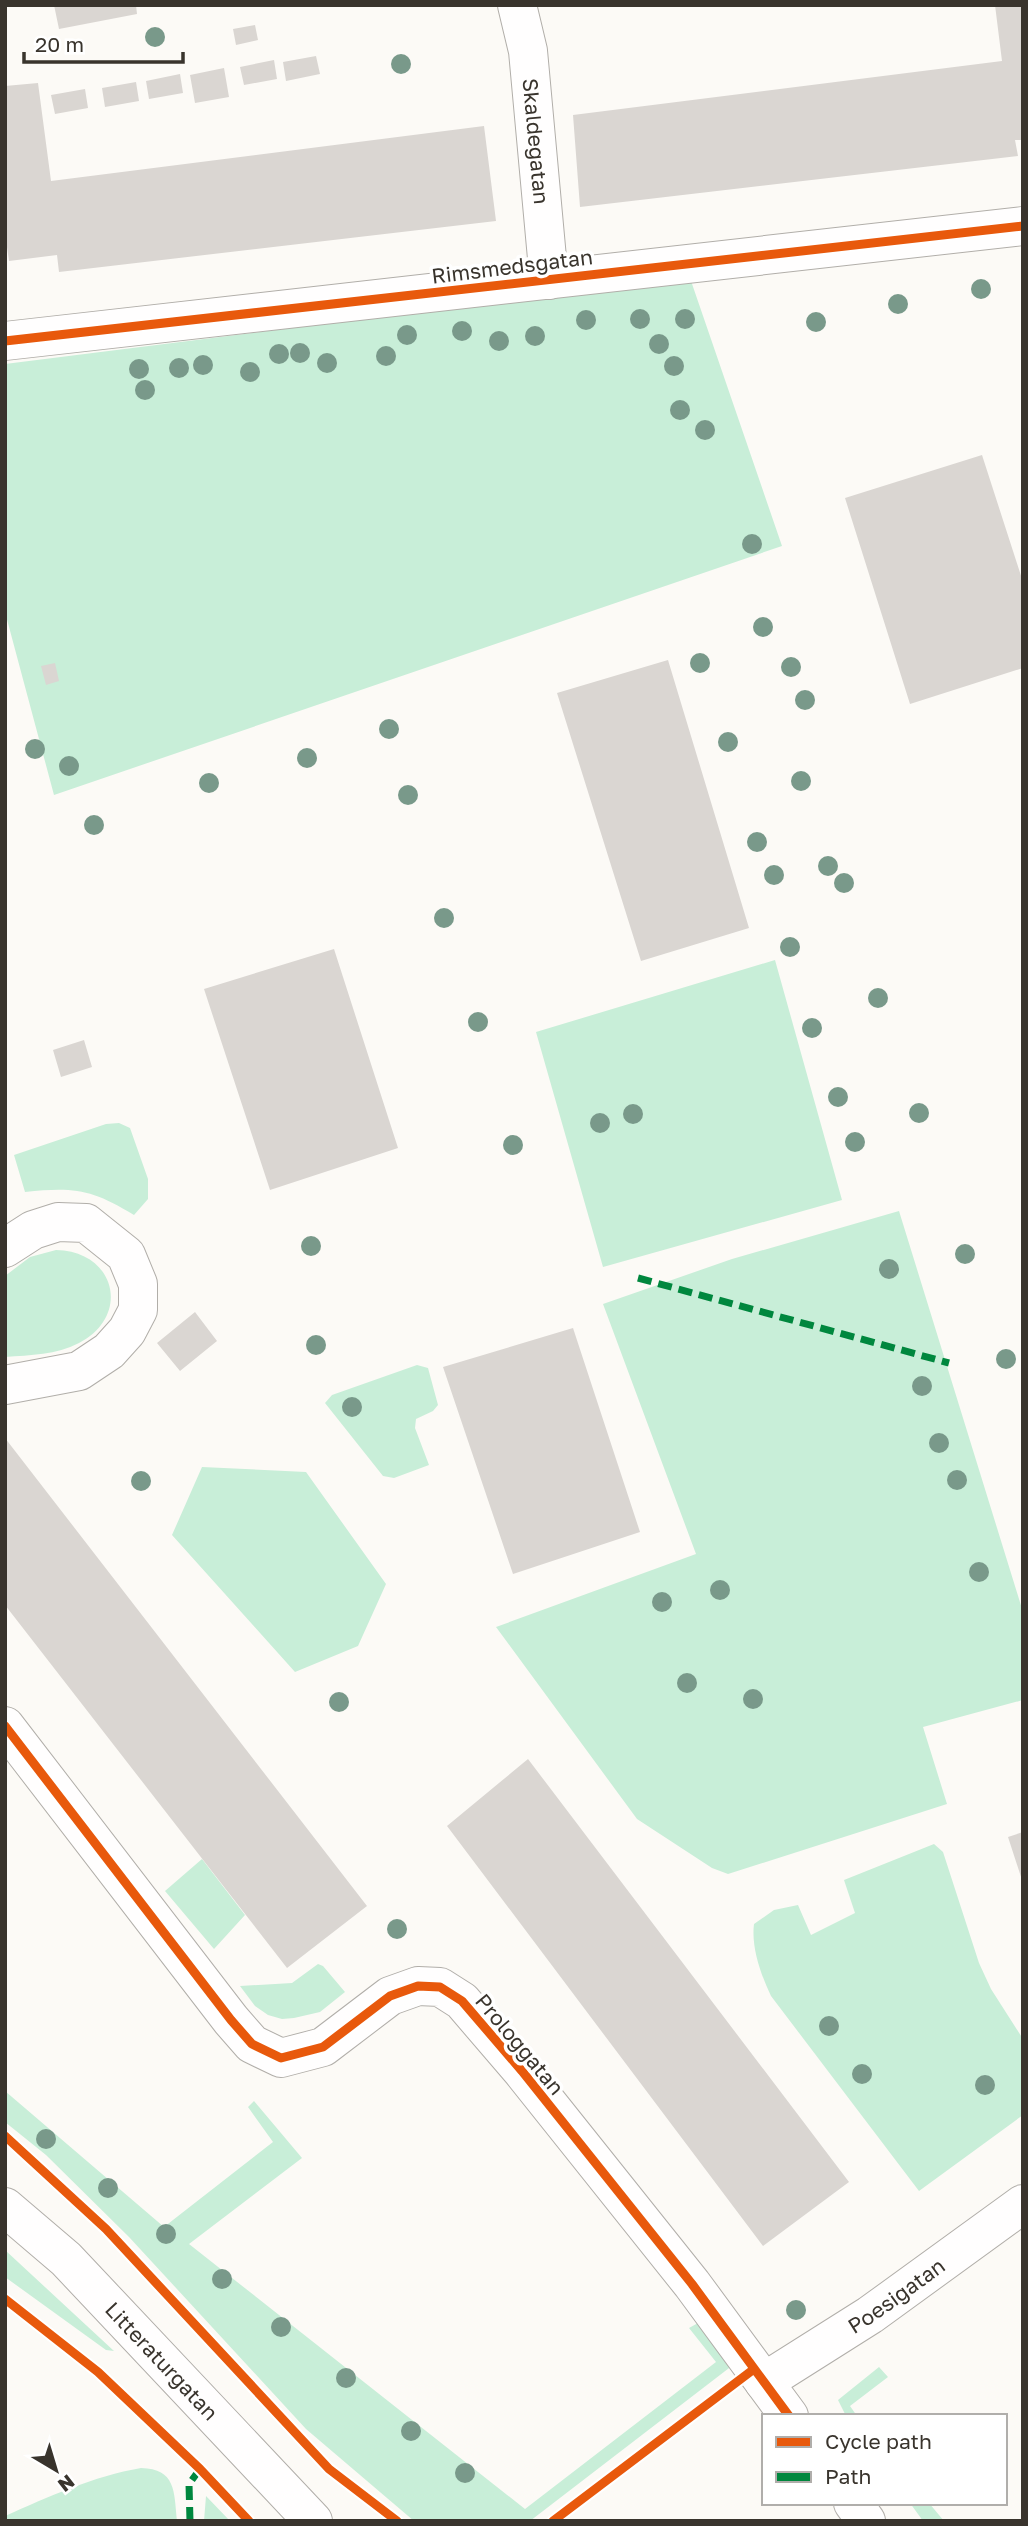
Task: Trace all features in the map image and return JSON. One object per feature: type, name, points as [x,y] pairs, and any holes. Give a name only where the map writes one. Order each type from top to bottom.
[{"type":"street","name":"Skaldegatan","points":[[517,5],[528,51],[549,280]]},
{"type":"street","name":"Rimsmedsgatan","points":[[5,341],[1023,226]]},
{"type":"street","points":[[5,1248],[33,1230],[58,1223],[86,1223],[126,1255],[138,1284],[138,1310],[127,1331],[109,1351],[79,1371],[5,1385]]},
{"type":"street","name":"Prologgatan","points":[[5,1726],[173,1947],[252,2044],[281,2058],[323,2047],[390,1996],[418,1986],[440,1987],[462,2001],[523,2071],[692,2284],[788,2414]]},
{"type":"street","name":"Poesigatan","points":[[764,2382],[870,2315],[1023,2204]]},
{"type":"street","name":"Litteraturgatan","points":[[5,2207],[66,2259],[313,2521]]},
{"type":"street","points":[[854,2505],[866,2521]]},
{"type":"green space","points":[[690,278],[782,546],[54,795],[5,612],[5,364]]},
{"type":"green space","points":[[775,960],[842,1200],[603,1267],[536,1032]]},
{"type":"green space","points":[[119,1123],[130,1128],[148,1179],[148,1199],[134,1215],[106,1200],[82,1192],[25,1192],[14,1155],[106,1124]]},
{"type":"green space","points":[[899,1211],[1023,1612],[1023,1700],[923,1727],[947,1804],[728,1874],[712,1868],[637,1819],[496,1627],[696,1554],[603,1304],[732,1259]]},
{"type":"green space","points":[[56,1250],[76,1253],[92,1261],[103,1272],[110,1286],[111,1302],[106,1317],[96,1331],[70,1347],[43,1354],[5,1357],[5,1276],[30,1257]]},
{"type":"green space","points":[[417,1365],[428,1368],[438,1405],[433,1411],[416,1419],[415,1428],[429,1465],[394,1478],[383,1476],[325,1403],[332,1395]]},
{"type":"green space","points":[[202,1467],[306,1472],[386,1584],[358,1646],[295,1672],[172,1535]]},
{"type":"green space","points":[[934,1844],[943,1852],[979,1963],[991,1989],[1023,2039],[1023,2115],[919,2191],[771,1996],[758,1961],[753,1933],[754,1924],[774,1910],[798,1905],[811,1935],[855,1913],[844,1880]]},
{"type":"green space","points":[[202,1859],[245,1915],[214,1949],[165,1891]]},
{"type":"green space","points":[[318,1964],[323,1966],[345,1992],[320,2012],[282,2019],[268,2015],[255,2006],[240,1986],[292,1983]]},
{"type":"green space","points":[[5,2091],[164,2227],[273,2142],[248,2107],[254,2101],[302,2158],[189,2244],[525,2509],[716,2362],[689,2328],[698,2323],[733,2365],[530,2521],[414,2521],[306,2429],[129,2237],[46,2155],[5,2122]]},
{"type":"green space","points":[[5,2250],[114,2351],[106,2350],[5,2277]]},
{"type":"green space","points":[[879,2367],[888,2377],[850,2406],[856,2414],[845,2414],[838,2400]]},
{"type":"green space","points":[[141,2468],[161,2472],[167,2477],[174,2491],[177,2521],[5,2521],[5,2516],[72,2488]]},
{"type":"green space","points":[[206,2496],[230,2521],[204,2521]]},
{"type":"green space","points":[[911,2505],[931,2505],[944,2521],[923,2521]]},
{"type":"building","points":[[54,5],[136,5],[137,14],[59,29]]},
{"type":"building","points":[[995,5],[1023,5],[1023,140],[1015,140],[1018,156],[580,207],[573,115],[1002,61]]},
{"type":"building","points":[[255,25],[258,40],[236,45],[233,29]]},
{"type":"building","points":[[316,56],[320,74],[286,81],[283,62]]},
{"type":"building","points":[[274,60],[277,79],[244,85],[240,67]]},
{"type":"building","points":[[224,68],[229,97],[195,103],[190,75]]},
{"type":"building","points":[[180,74],[183,93],[149,99],[146,81]]},
{"type":"building","points":[[136,82],[139,101],[105,107],[102,88]]},
{"type":"building","points":[[38,83],[51,181],[484,126],[496,221],[59,272],[57,255],[9,261],[5,233],[5,86]]},
{"type":"building","points":[[85,89],[88,108],[55,114],[51,95]]},
{"type":"building","points":[[982,455],[1023,582],[1023,668],[910,704],[845,498]]},
{"type":"building","points":[[668,660],[749,928],[641,961],[557,693]]},
{"type":"building","points":[[55,663],[59,681],[46,685],[41,666]]},
{"type":"building","points":[[334,949],[398,1148],[270,1190],[204,989]]},
{"type":"building","points":[[84,1040],[92,1067],[61,1077],[53,1050]]},
{"type":"building","points":[[195,1312],[217,1341],[180,1371],[157,1343]]},
{"type":"building","points":[[573,1328],[640,1532],[513,1574],[443,1367]]},
{"type":"building","points":[[5,1438],[367,1906],[287,1968],[5,1605]]},
{"type":"building","points":[[528,1759],[849,2182],[763,2246],[447,1826]]},
{"type":"building","points":[[1023,1832],[1023,1880],[1022,1880],[1008,1837]]},
{"type":"marked path","points":[[638,1278],[949,1363]]},
{"type":"marked path","points":[[190,2521],[189,2484],[200,2469]]},
{"type":"cycle path","points":[[5,341],[1023,226]]},
{"type":"cycle path","points":[[5,1726],[252,2044],[281,2058],[323,2047],[390,1996],[418,1986],[440,1987],[462,2001],[522,2071],[692,2284],[788,2414]]},
{"type":"cycle path","points":[[5,2136],[106,2229],[329,2469],[397,2521]]},
{"type":"cycle path","points":[[5,2299],[98,2372],[200,2469],[249,2521]]},
{"type":"cycle path","points":[[553,2521],[754,2369]]}]
